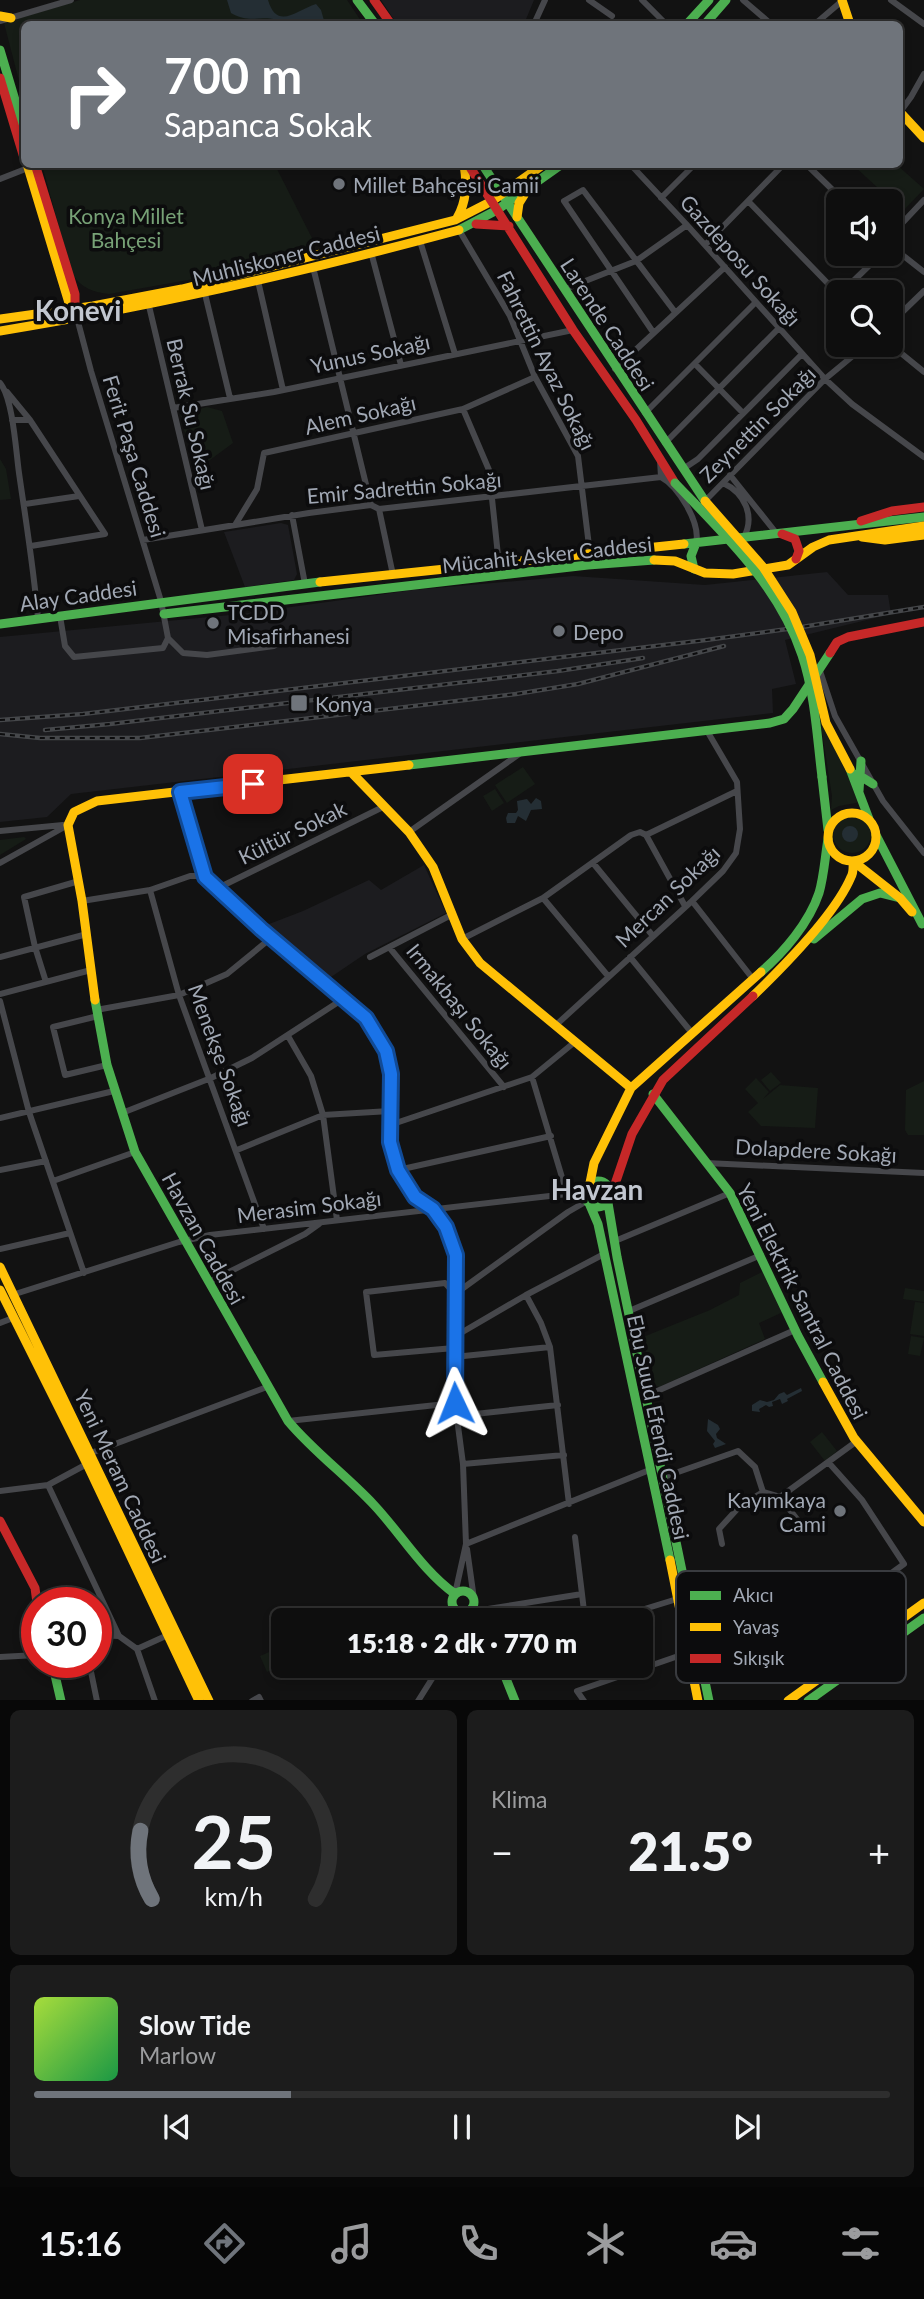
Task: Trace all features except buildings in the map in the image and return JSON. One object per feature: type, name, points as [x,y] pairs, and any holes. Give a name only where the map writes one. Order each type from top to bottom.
[{"type":"main road","points":[[357,0],[373,21]]},
{"type":"main road","points":[[374,0],[389,21]]},
{"type":"main road","points":[[690,21],[709,0]]},
{"type":"main road","points":[[708,21],[726,0]]},
{"type":"main road","points":[[842,0],[849,21]]},
{"type":"main road","points":[[0,19],[11,18]]},
{"type":"main road","points":[[0,50],[21,120]]},
{"type":"main road","points":[[0,78],[21,148]]},
{"type":"main road","points":[[903,115],[924,138]]},
{"type":"main road","name":"Ferit Paşa Caddesi","points":[[31,168],[75,294],[75,308]]},
{"type":"main road","points":[[455,220],[461,212],[466,191],[466,168]]},
{"type":"main road","name":"Larende Caddesi","points":[[469,168],[509,226],[573,330],[660,458],[664,474],[757,573],[788,622],[802,654],[812,695],[828,835]]},
{"type":"main road","name":"Larende Caddesi","points":[[485,168],[705,502],[763,567],[792,612],[810,655],[826,723],[850,769],[869,820]]},
{"type":"main road","name":"Muhliskoner Caddesi","points":[[0,319],[182,289],[455,220],[502,195],[539,168]]},
{"type":"main road","name":"Muhliskoner Caddesi","points":[[0,331],[78,320],[205,294],[459,230],[498,210],[557,168]]},
{"type":"main road","points":[[517,217],[519,203],[527,190]]},
{"type":"main road","points":[[472,224],[509,226]]},
{"type":"main road","points":[[846,527],[892,512],[924,507]]},
{"type":"main road","name":"Mücahit Asker Caddesi","points":[[161,601],[924,517]]},
{"type":"main road","name":"Mücahit Asker Caddesi","points":[[164,614],[660,559],[675,561],[705,573],[733,574],[778,568],[796,560],[821,543],[924,526]]},
{"type":"main road","points":[[777,534],[795,539],[799,551],[796,560]]},
{"type":"main road","points":[[854,536],[886,540],[924,535]]},
{"type":"main road","points":[[694,569],[691,556],[696,543]]},
{"type":"main road","name":"Alay Caddesi","points":[[0,624],[161,601]]},
{"type":"main road","points":[[68,825],[74,812],[97,801],[770,723],[784,719],[793,709],[832,648],[842,639],[924,622]]},
{"type":"main road","points":[[858,792],[861,761]]},
{"type":"main road","points":[[850,769],[873,784]]},
{"type":"main road","points":[[351,772],[409,832],[433,867],[462,939],[480,964],[631,1088]]},
{"type":"main road","points":[[590,1183],[598,1180],[606,1182],[610,1198],[601,1207],[587,1200],[586,1189],[594,1163],[631,1088],[777,958],[811,912],[819,892],[828,835],[835,819],[843,814],[857,813],[869,820],[923,926]]},
{"type":"main road","name":"Havzan Caddesi","points":[[68,825],[107,1065],[135,1152],[288,1421],[297,1433],[368,1498],[440,1585],[455,1594]]},
{"type":"main road","points":[[828,835],[836,855],[853,861],[900,898],[923,926]]},
{"type":"main road","points":[[853,861],[870,853],[876,835]]},
{"type":"main road","name":"Ebu Suud Efendi Caddesi","points":[[683,1571],[615,1241],[610,1198],[622,1154],[663,1080],[791,958],[826,919],[853,874],[853,861]]},
{"type":"main road","points":[[791,958],[862,898],[880,893],[900,898]]},
{"type":"main road","name":"Yeni Elektrik Santral Caddesi","points":[[653,1094],[730,1193],[795,1330],[857,1441],[924,1522]]},
{"type":"main road","name":"Ebu Suud Efendi Caddesi","points":[[587,1200],[598,1224],[652,1469],[676,1594]]},
{"type":"main road","name":"Yeni Meram Caddesi","points":[[0,1267],[209,1700]]},
{"type":"main road","name":"Yeni Meram Caddesi","points":[[2,1294],[199,1700]]},
{"type":"main road","points":[[0,1521],[35,1587]]},
{"type":"main road","points":[[453,1608],[451,1601],[455,1594],[466,1591],[474,1599],[472,1608]]},
{"type":"main road","points":[[906,1616],[924,1603]]},
{"type":"main road","points":[[906,1631],[921,1621]]},
{"type":"main road","points":[[56,1678],[61,1700]]},
{"type":"main road","points":[[506,1678],[513,1699]]},
{"type":"main road","points":[[788,1700],[812,1683]]},
{"type":"main road","points":[[808,1700],[832,1683]]},
{"type":"street","points":[[11,18],[71,0]]},
{"type":"street","points":[[535,21],[545,0]]},
{"type":"street","points":[[589,0],[612,16]]},
{"type":"street","points":[[642,0],[663,21]]},
{"type":"street","points":[[743,0],[768,21]]},
{"type":"street","points":[[818,21],[842,0]]},
{"type":"street","points":[[891,0],[900,3],[924,24]]},
{"type":"street","points":[[903,108],[924,74]]},
{"type":"street","points":[[0,179],[25,168]]},
{"type":"street","name":"Gazdeposu Sokağı","points":[[634,168],[825,379],[852,404],[924,457]]},
{"type":"street","points":[[661,198],[691,168]]},
{"type":"street","points":[[705,245],[779,168]]},
{"type":"street","points":[[810,168],[832,189]]},
{"type":"street","points":[[653,332],[564,201],[583,190],[675,312]]},
{"type":"street","points":[[903,222],[924,200]]},
{"type":"street","points":[[748,201],[827,280]]},
{"type":"street","points":[[565,289],[636,261],[687,225]]},
{"type":"street","name":"Fahrettin Ayaz Sokağı","points":[[459,230],[510,316],[535,377],[578,456],[590,554]]},
{"type":"street","points":[[420,241],[455,354]]},
{"type":"street","points":[[371,252],[401,365]]},
{"type":"street","points":[[903,255],[924,272]]},
{"type":"street","points":[[854,280],[868,266]]},
{"type":"street","points":[[313,267],[371,505]]},
{"type":"street","points":[[615,369],[725,267]]},
{"type":"street","points":[[258,281],[283,390]]},
{"type":"street","points":[[903,311],[924,291]]},
{"type":"street","points":[[205,294],[230,398]]},
{"type":"street","points":[[645,413],[756,302]]},
{"type":"street","name":"Berrak Su Sokağı","points":[[149,306],[202,530]]},
{"type":"street","name":"Ferit Paşa Caddesi","points":[[75,308],[161,601],[168,638]]},
{"type":"street","points":[[665,443],[779,328]]},
{"type":"street","name":"Yunus Sokağı","points":[[173,408],[283,390],[573,330]]},
{"type":"street","points":[[683,469],[698,459],[802,354]]},
{"type":"street","points":[[903,355],[924,372]]},
{"type":"street","name":"Zeynettin Sokağı","points":[[705,502],[825,379],[852,357]]},
{"type":"street","points":[[695,364],[743,413]]},
{"type":"street","name":"Alem Sokağı","points":[[235,525],[257,489],[264,453],[463,409],[535,377]]},
{"type":"street","points":[[2,386],[12,420],[32,546],[38,619]]},
{"type":"street","points":[[2,386],[30,420],[105,534],[32,546]]},
{"type":"street","points":[[463,409],[489,471],[499,565]]},
{"type":"street","points":[[12,420],[30,420]]},
{"type":"street","points":[[664,474],[696,523],[696,543]]},
{"type":"street","name":"Emir Sadrettin Sokağı","points":[[143,540],[292,515],[371,505],[379,509],[664,474]]},
{"type":"street","points":[[730,475],[777,534]]},
{"type":"street","points":[[723,482],[731,486],[746,505],[750,526],[744,537]]},
{"type":"street","points":[[25,504],[79,496]]},
{"type":"street","points":[[379,509],[393,575]]},
{"type":"street","points":[[292,515],[305,584]]},
{"type":"street","points":[[60,616],[65,646],[74,657],[163,648],[168,638],[183,653],[207,655],[274,646]]},
{"type":"street","points":[[819,668],[835,716],[883,802],[924,853]]},
{"type":"street","name":"Mercan Sokağı","points":[[556,1026],[692,901],[723,871],[736,853],[740,829],[737,782],[706,729]]},
{"type":"street","points":[[409,832],[525,750]]},
{"type":"street","points":[[646,835],[737,791]]},
{"type":"street","points":[[180,792],[205,877],[271,938],[366,1018],[386,1051],[391,1074],[390,1142],[398,1170],[415,1197],[433,1209],[446,1227],[456,1255],[455,1403],[463,1464],[466,1544],[474,1599]]},
{"type":"street","name":"Kültür Sokak","points":[[218,888],[383,807]]},
{"type":"street","points":[[0,831],[68,825]]},
{"type":"street","points":[[0,863],[68,825]]},
{"type":"street","points":[[462,939],[543,898],[631,835],[640,832],[646,835],[685,906]]},
{"type":"street","points":[[593,863],[653,936]]},
{"type":"street","points":[[82,901],[150,890],[190,876],[205,877]]},
{"type":"street","points":[[46,982],[24,897],[79,881]]},
{"type":"street","name":"Menekşe Sokağı","points":[[150,890],[179,995],[264,1229]]},
{"type":"street","points":[[543,898],[608,976]]},
{"type":"street","points":[[692,901],[753,979]]},
{"type":"street","points":[[370,957],[453,914]]},
{"type":"street","points":[[0,957],[87,934]]},
{"type":"street","points":[[107,1065],[65,1075],[53,1027],[97,1013],[179,995],[226,974],[271,938]]},
{"type":"street","name":"Irmakbaşı Sokağı","points":[[389,947],[504,1087]]},
{"type":"street","points":[[631,957],[692,1033]]},
{"type":"street","points":[[0,994],[91,970]]},
{"type":"street","points":[[122,1113],[211,1078],[252,1058],[343,999]]},
{"type":"street","points":[[0,1001],[29,1112],[84,1273]]},
{"type":"street","points":[[288,1036],[311,1076],[323,1115],[337,1220]]},
{"type":"street","points":[[390,1125],[532,1077],[576,1041]]},
{"type":"street","points":[[532,1077],[567,1194]]},
{"type":"street","points":[[0,1118],[114,1091]]},
{"type":"street","points":[[237,1150],[323,1115],[390,1111]]},
{"type":"street","points":[[398,1170],[551,1136]]},
{"type":"street","points":[[53,1181],[135,1152]]},
{"type":"street","points":[[0,1170],[46,1161]]},
{"type":"street","name":"Dolapdere Sokağı","points":[[705,1163],[924,1173]]},
{"type":"street","points":[[615,1241],[730,1193]]},
{"type":"street","name":"Merasim Sokağı","points":[[2,1294],[14,1294],[211,1235],[567,1194],[587,1200]]},
{"type":"street","points":[[455,1294],[587,1200]]},
{"type":"street","points":[[209,1282],[305,1234],[321,1222]]},
{"type":"street","points":[[0,1249],[70,1233]]},
{"type":"street","points":[[454,1337],[604,1254]]},
{"type":"street","points":[[629,1311],[761,1255]]},
{"type":"street","points":[[454,1348],[374,1355],[366,1292],[445,1283],[455,1294]]},
{"type":"street","points":[[526,1295],[541,1323],[550,1348],[569,1504]]},
{"type":"street","points":[[0,1323],[13,1318]]},
{"type":"street","points":[[646,1396],[795,1330]]},
{"type":"street","points":[[454,1357],[550,1348]]},
{"type":"street","points":[[91,1453],[267,1388]]},
{"type":"street","points":[[288,1421],[455,1403]]},
{"type":"street","points":[[456,1416],[558,1405]]},
{"type":"street","points":[[780,1497],[857,1441]]},
{"type":"street","points":[[664,1477],[738,1451],[755,1467],[763,1492]]},
{"type":"street","points":[[463,1464],[564,1455]]},
{"type":"street","points":[[829,1463],[862,1500],[904,1564],[894,1571]]},
{"type":"street","points":[[0,1490],[48,1485],[86,1464]]},
{"type":"street","points":[[466,1544],[652,1469]]},
{"type":"street","points":[[48,1485],[119,1636],[137,1649],[155,1700]]},
{"type":"street","points":[[722,1544],[719,1529],[740,1506],[763,1492],[780,1497],[806,1531]]},
{"type":"street","points":[[0,1541],[10,1537]]},
{"type":"street","points":[[575,1537],[584,1608]]},
{"type":"street","points":[[455,1594],[466,1544]]},
{"type":"street","points":[[513,1608],[582,1594]]},
{"type":"street","points":[[648,1608],[676,1599]]},
{"type":"street","points":[[137,1649],[168,1635]]},
{"type":"street","points":[[112,1636],[119,1636]]},
{"type":"street","points":[[0,1657],[21,1656]]},
{"type":"street","points":[[584,1700],[577,1691],[676,1657]]},
{"type":"street","points":[[92,1678],[97,1700]]},
{"type":"street","points":[[418,1700],[432,1678]]},
{"type":"street","points":[[252,1700],[259,1697],[261,1700]]},
{"type":"shaded area","points":[[227,0],[268,0],[277,15],[282,16],[295,14],[316,4],[324,21],[249,19],[231,13]]},
{"type":"shaded area","points":[[381,0],[534,0],[525,21],[395,21]]},
{"type":"shaded area","points":[[281,523],[288,525],[297,574],[294,580],[245,587],[224,532]]},
{"type":"shaded area","points":[[827,572],[848,595],[888,595],[891,614],[785,640],[796,684],[772,689],[773,713],[71,794],[47,817],[0,822],[0,637],[241,614],[413,590],[573,576],[705,585]]},
{"type":"shaded area","points":[[536,798],[541,801],[542,809],[531,810],[526,821],[518,816],[515,823],[507,823],[508,813],[516,813],[518,810],[517,801],[527,799],[531,804]]},
{"type":"shaded area","points":[[850,826],[856,828],[856,840],[850,842],[844,840],[842,834],[844,828]]},
{"type":"shaded area","points":[[424,865],[446,913],[365,954],[328,979],[264,926],[369,880],[381,890]]},
{"type":"shaded area","points":[[801,1388],[802,1391],[782,1404],[780,1399],[772,1402],[773,1406],[766,1405],[759,1409],[760,1412],[752,1411],[752,1405],[760,1400],[774,1400],[779,1394],[784,1392],[787,1395]]},
{"type":"shaded area","points":[[708,1419],[718,1425],[720,1429],[716,1434],[717,1438],[726,1444],[715,1448],[715,1441],[707,1431]]},
{"type":"green space","points":[[80,0],[347,0],[361,21],[21,21],[21,88],[4,23]]},
{"type":"green space","name":"Konya Millet Bahçesi","points":[[43,168],[277,168],[316,246],[205,277],[109,294],[84,286],[72,274]]},
{"type":"green space","points":[[856,168],[900,168],[924,189],[903,211],[903,189],[879,189]]},
{"type":"green space","points":[[207,407],[222,411],[233,443],[195,471],[180,414]]},
{"type":"green space","points":[[0,459],[6,469],[11,499],[0,500]]},
{"type":"green space","points":[[821,726],[824,727],[861,802],[831,810],[832,796]]},
{"type":"green space","points":[[523,767],[535,784],[507,803],[495,785]]},
{"type":"green space","points":[[495,789],[504,803],[492,811],[483,796]]},
{"type":"green space","points":[[852,815],[865,821],[871,834],[865,847],[852,853],[839,847],[833,834],[839,821]]},
{"type":"green space","points":[[26,839],[0,855],[0,840]]},
{"type":"green space","points":[[771,1072],[781,1083],[770,1091],[761,1080]]},
{"type":"green space","points":[[756,1078],[769,1092],[763,1099],[780,1085],[818,1088],[815,1128],[761,1126],[748,1112],[758,1103],[745,1089]]},
{"type":"green space","points":[[924,1081],[924,1135],[908,1135],[905,1130],[906,1090]]},
{"type":"green space","points":[[766,1272],[783,1312],[759,1323],[765,1339],[659,1387],[653,1384],[643,1337],[710,1310],[739,1295],[740,1283]]},
{"type":"green space","points":[[905,1288],[924,1291],[924,1302],[903,1299]]},
{"type":"green space","points":[[915,1302],[924,1303],[924,1336],[910,1334]]},
{"type":"green space","points":[[911,1336],[924,1338],[920,1356],[908,1354]]},
{"type":"green space","points":[[822,1432],[837,1451],[825,1461],[810,1442]]},
{"type":"green space","points":[[271,1651],[271,1670],[267,1672],[260,1656]]},
{"type":"railway","points":[[0,720],[83,714],[706,640],[924,607]]},
{"type":"railway","points":[[0,734],[40,738],[140,738],[516,694],[578,684],[724,646]]},
{"type":"railway","points":[[45,730],[558,671],[643,658]]},
{"type":"traffic: fast","points":[[357,0],[373,21]]},
{"type":"traffic: fast","points":[[690,21],[709,0]]},
{"type":"traffic: fast","points":[[708,21],[726,0]]},
{"type":"traffic: fast","points":[[0,50],[21,120]]},
{"type":"traffic: fast","points":[[485,168],[705,501]]},
{"type":"traffic: fast","points":[[459,230],[497,210],[556,168]]},
{"type":"traffic: fast","points":[[675,483],[748,562],[765,584],[792,630],[810,685],[822,777]]},
{"type":"traffic: fast","points":[[684,544],[924,517]]},
{"type":"traffic: fast","points":[[694,569],[691,556],[696,543]]},
{"type":"traffic: fast","points":[[164,614],[588,565],[654,560]]},
{"type":"traffic: fast","points":[[0,624],[320,582]]},
{"type":"traffic: fast","points":[[409,765],[770,723],[784,719],[793,709],[830,653]]},
{"type":"traffic: fast","points":[[859,791],[861,761]]},
{"type":"traffic: fast","points":[[850,769],[869,819]]},
{"type":"traffic: fast","points":[[857,774],[873,784]]},
{"type":"traffic: fast","points":[[822,777],[828,830]]},
{"type":"traffic: fast","points":[[876,835],[922,924]]},
{"type":"traffic: fast","points":[[761,972],[795,936],[815,904],[822,880],[828,839]]},
{"type":"traffic: fast","points":[[814,939],[862,899],[880,893],[900,898]]},
{"type":"traffic: fast","points":[[95,1000],[107,1065],[135,1152],[288,1421],[374,1505],[422,1563],[455,1594]]},
{"type":"traffic: fast","points":[[653,1094],[730,1193],[798,1336],[823,1382]]},
{"type":"traffic: fast","points":[[598,1181],[607,1185],[611,1194],[607,1203],[598,1207],[589,1203],[585,1194],[589,1185],[598,1181]]},
{"type":"traffic: fast","points":[[589,1203],[598,1224],[670,1560]]},
{"type":"traffic: fast","points":[[608,1203],[682,1571]]},
{"type":"traffic: fast","points":[[459,1591],[467,1591],[474,1598],[474,1602],[474,1606],[467,1613],[459,1613],[452,1606],[452,1598],[459,1591]]},
{"type":"traffic: fast","points":[[906,1631],[924,1618]]},
{"type":"traffic: fast","points":[[56,1678],[61,1700]]},
{"type":"traffic: fast","points":[[506,1678],[515,1700]]},
{"type":"traffic: fast","points":[[705,1683],[709,1700]]},
{"type":"traffic: fast","points":[[809,1700],[833,1683]]},
{"type":"traffic: slow","points":[[842,0],[849,21]]},
{"type":"traffic: slow","points":[[0,16],[11,18]]},
{"type":"traffic: slow","points":[[903,115],[924,138]]},
{"type":"traffic: slow","points":[[28,168],[69,303],[75,308]]},
{"type":"traffic: slow","points":[[457,218],[465,192],[465,168]]},
{"type":"traffic: slow","points":[[0,319],[93,306],[182,289],[455,220],[492,201],[538,168]]},
{"type":"traffic: slow","points":[[517,217],[519,203],[524,195]]},
{"type":"traffic: slow","points":[[0,331],[231,286],[459,230]]},
{"type":"traffic: slow","points":[[705,501],[763,567],[792,612],[810,655],[826,723],[850,769]]},
{"type":"traffic: slow","points":[[654,560],[675,561],[705,573],[733,574],[788,565],[813,547],[829,540],[924,526]]},
{"type":"traffic: slow","points":[[862,537],[885,540],[924,535]]},
{"type":"traffic: slow","points":[[320,582],[684,544]]},
{"type":"traffic: slow","points":[[95,1000],[82,901],[68,825],[74,812],[97,801],[409,765]]},
{"type":"traffic: slow","points":[[351,772],[409,832],[433,867],[462,939],[480,963],[631,1088]]},
{"type":"traffic: slow","points":[[852,813],[869,820],[876,837],[869,854],[852,861],[835,854],[828,837],[835,820],[852,813]]},
{"type":"traffic: slow","points":[[853,861],[900,898],[912,912]]},
{"type":"traffic: slow","points":[[753,996],[779,971],[833,908],[852,875],[853,861]]},
{"type":"traffic: slow","points":[[590,1183],[594,1163],[631,1088],[761,972]]},
{"type":"traffic: slow","points":[[0,1267],[209,1700]]},
{"type":"traffic: slow","points":[[0,1290],[87,1464],[199,1700]]},
{"type":"traffic: slow","points":[[823,1382],[854,1438],[924,1522]]},
{"type":"traffic: slow","points":[[670,1560],[676,1590]]},
{"type":"traffic: slow","points":[[906,1616],[924,1603]]},
{"type":"traffic: slow","points":[[694,1683],[698,1700]]},
{"type":"traffic: slow","points":[[789,1700],[813,1683]]},
{"type":"traffic: jam","points":[[374,0],[389,21]]},
{"type":"traffic: jam","points":[[0,78],[21,148]]},
{"type":"traffic: jam","points":[[36,168],[75,294],[75,308]]},
{"type":"traffic: jam","points":[[471,168],[573,330],[636,420],[675,483]]},
{"type":"traffic: jam","points":[[476,224],[509,226]]},
{"type":"traffic: jam","points":[[861,521],[892,511],[924,507]]},
{"type":"traffic: jam","points":[[782,534],[795,539],[799,551],[796,559]]},
{"type":"traffic: jam","points":[[830,653],[837,642],[848,637],[924,622]]},
{"type":"traffic: jam","points":[[612,1193],[632,1134],[663,1080],[753,996]]},
{"type":"traffic: jam","points":[[0,1521],[34,1587]]},
{"type":"place","name":"Millet Bahçesi Camii","points":[[339,184]]},
{"type":"place","name":"TCDD Misafirhanesi","points":[[213,623]]},
{"type":"place","name":"Depo","points":[[559,631]]},
{"type":"place","name":"Konya","points":[[299,703]]},
{"type":"place","name":"Kayımkaya Cami","points":[[840,1511]]},
{"type":"district","name":"Konevi","points":[[78,310]]},
{"type":"district","name":"Havzan","points":[[597,1189]]},
{"type":"route","points":[[253,784],[180,792],[205,877],[261,929],[366,1018],[386,1051],[391,1074],[390,1142],[398,1170],[415,1197],[433,1209],[446,1227],[456,1255],[455,1403]]}]
